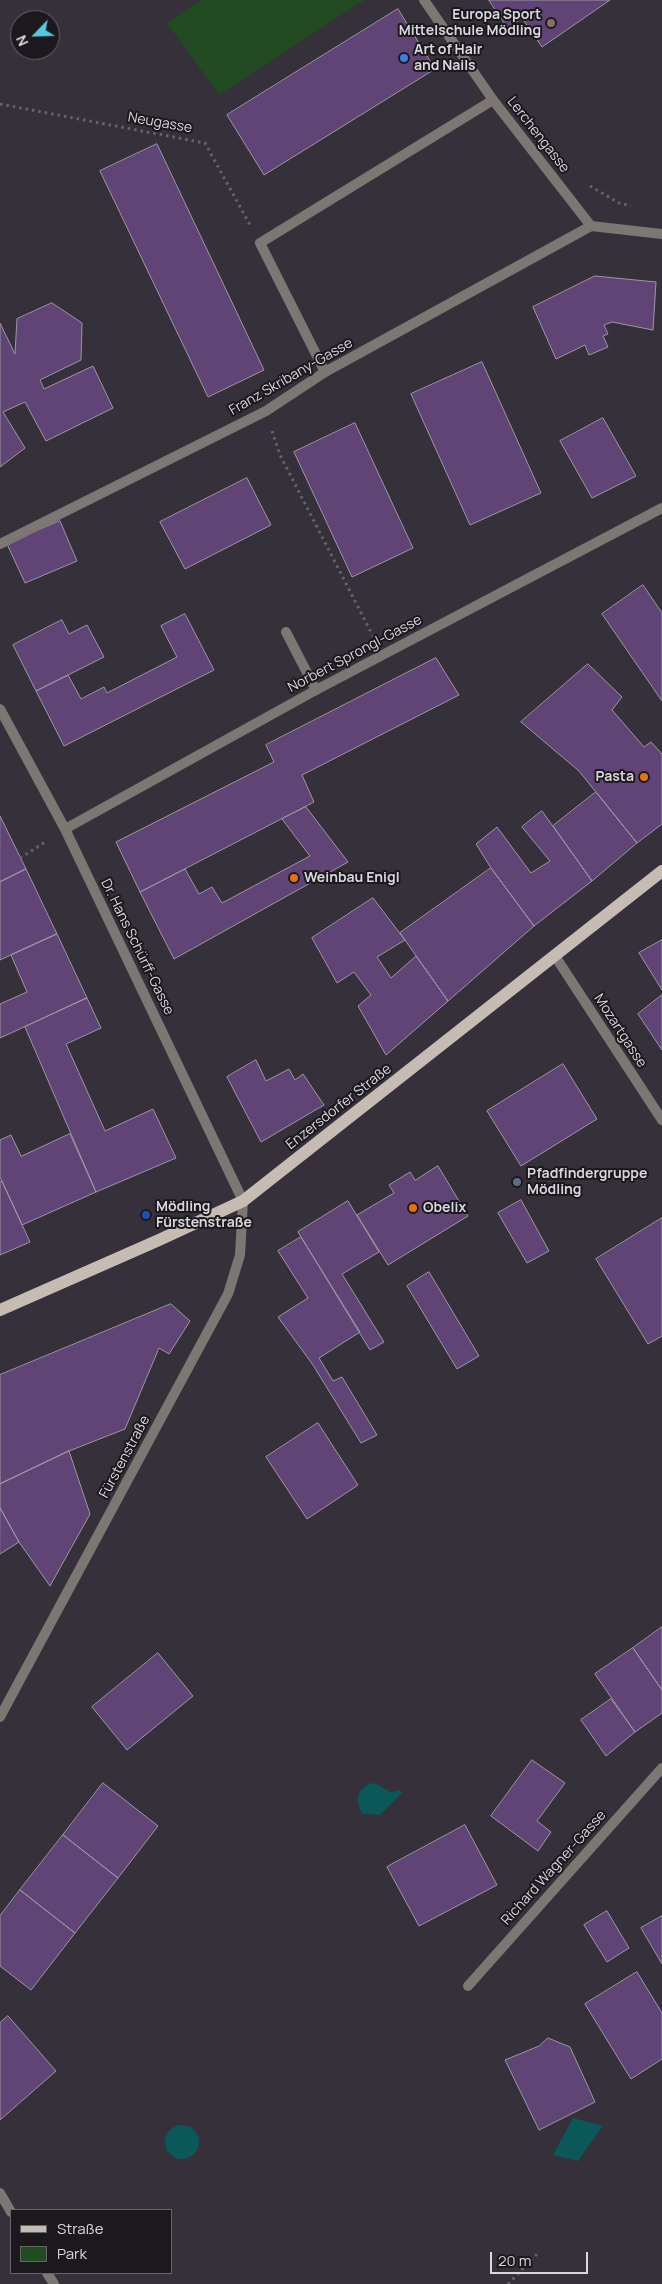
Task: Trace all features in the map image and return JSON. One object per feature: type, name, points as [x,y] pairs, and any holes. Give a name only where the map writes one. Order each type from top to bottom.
[{"type":"main road","name":"Enzersdorfer Straße","points":[[0,1310],[243,1201],[662,871]]},
{"type":"street","name":"Lerchengasse","points":[[424,0],[493,100],[591,226]]},
{"type":"street","points":[[325,372],[260,243],[493,100]]},
{"type":"street","points":[[591,226],[662,234]]},
{"type":"street","name":"Franz Skribany-Gasse","points":[[0,544],[266,410],[325,372],[591,226]]},
{"type":"street","name":"Norbert Sprongl-Gasse","points":[[65,829],[382,654],[662,508]]},
{"type":"street","points":[[286,632],[316,690]]},
{"type":"street","name":"Dr. Hans Schürff-Gasse","points":[[0,709],[65,829],[243,1201]]},
{"type":"street","name":"Mozartgasse","points":[[555,956],[662,1120]]},
{"type":"street","name":"Fürstenstraße","points":[[0,1717],[228,1294],[240,1255],[243,1201]]},
{"type":"street","name":"Richard Wagner-Gasse","points":[[468,1986],[662,1768]]},
{"type":"street","points":[[0,2193],[10,2210]]},
{"type":"path","name":"Neugasse","points":[[0,104],[204,143],[260,243]]},
{"type":"path","points":[[582,182],[619,203],[636,208]]},
{"type":"path","points":[[266,410],[280,455],[382,654]]},
{"type":"path","points":[[20,858],[65,829]]},
{"type":"path","points":[[508,2284],[538,2252]]},
{"type":"green space","points":[[201,0],[364,0],[219,95],[167,23]]},
{"type":"water","points":[[374,1783],[391,1792],[399,1790],[402,1793],[380,1815],[362,1814],[358,1803],[360,1791]]},
{"type":"water","points":[[573,2118],[603,2126],[578,2161],[553,2155]]},
{"type":"water","points":[[182,2125],[189,2126],[194,2130],[198,2135],[198,2149],[194,2154],[189,2158],[182,2159],[175,2158],[170,2154],[166,2149],[165,2142],[166,2135],[170,2130],[175,2126]]},
{"type":"building","name":"Europa Sport Mittelschule Mödling","points":[[489,0],[610,0],[542,47],[522,18],[508,28]]},
{"type":"building","points":[[398,9],[435,69],[264,175],[227,115]]},
{"type":"building","points":[[157,144],[264,370],[208,397],[100,171]]},
{"type":"building","points":[[595,276],[656,282],[653,330],[612,322],[604,325],[608,334],[603,336],[608,347],[589,355],[585,345],[556,359],[533,307]]},
{"type":"building","points":[[52,303],[82,323],[81,360],[40,380],[44,389],[93,366],[113,408],[46,441],[25,402],[3,412],[25,448],[0,467],[0,323],[15,354],[17,319]]},
{"type":"building","points":[[482,362],[541,493],[470,525],[411,394]]},
{"type":"building","points":[[603,418],[636,476],[592,498],[560,441]]},
{"type":"building","points":[[355,423],[413,548],[352,577],[294,452]]},
{"type":"building","points":[[247,478],[271,525],[185,569],[160,522]]},
{"type":"building","points":[[60,521],[77,561],[25,583],[7,544]]},
{"type":"building","points":[[643,585],[662,613],[662,701],[602,614]]},
{"type":"building","points":[[185,614],[214,670],[64,746],[36,691],[68,675],[81,699],[104,687],[107,693],[177,657],[161,626]]},
{"type":"building","points":[[62,620],[69,634],[87,625],[104,657],[36,691],[13,645]]},
{"type":"building","points":[[436,658],[459,695],[302,775],[314,802],[140,892],[116,842],[274,762],[266,745]]},
{"type":"building","points":[[588,664],[622,697],[612,710],[644,747],[651,742],[662,754],[662,824],[637,843],[579,771],[521,722]]},
{"type":"building","points":[[596,792],[637,843],[592,881],[553,826]]},
{"type":"building","name":"Weinbau Enigl","points":[[306,807],[348,862],[174,959],[140,892],[185,869],[199,894],[212,887],[222,903],[310,856],[282,819]]},
{"type":"building","points":[[542,811],[592,881],[534,926],[491,868],[476,844],[497,827],[531,873],[550,861],[522,827]]},
{"type":"building","points":[[0,816],[26,869],[0,882]]},
{"type":"building","points":[[491,868],[534,926],[448,1001],[400,933]]},
{"type":"building","points":[[26,869],[57,934],[0,960],[0,882]]},
{"type":"building","points":[[373,898],[405,940],[377,957],[391,978],[416,956],[448,1001],[386,1055],[358,1006],[371,995],[354,972],[337,983],[312,938]]},
{"type":"building","points":[[57,934],[87,998],[0,1038],[0,1004],[27,992],[11,955]]},
{"type":"building","points":[[662,940],[662,990],[639,953]]},
{"type":"building","points":[[662,995],[662,1050],[638,1014]]},
{"type":"building","points":[[87,998],[101,1028],[66,1044],[105,1131],[153,1109],[176,1158],[96,1192],[25,1027]]},
{"type":"building","points":[[256,1060],[266,1081],[289,1069],[295,1080],[303,1074],[324,1105],[261,1142],[227,1077]]},
{"type":"building","points":[[563,1064],[597,1119],[521,1166],[487,1111]]},
{"type":"building","points":[[70,1134],[96,1192],[22,1225],[0,1177],[0,1140],[11,1135],[21,1156]]},
{"type":"building","points":[[438,1166],[468,1216],[388,1265],[357,1215],[394,1193],[389,1185],[410,1172],[415,1180]]},
{"type":"building","points":[[2,1181],[30,1242],[0,1255],[0,1182]]},
{"type":"building","points":[[521,1200],[549,1251],[527,1263],[498,1213]]},
{"type":"building","points":[[348,1201],[379,1252],[342,1274],[384,1342],[370,1350],[298,1232]]},
{"type":"building","points":[[662,1218],[662,1336],[648,1344],[596,1259]]},
{"type":"building","points":[[301,1237],[360,1332],[319,1358],[333,1381],[342,1377],[377,1435],[361,1443],[313,1365],[278,1317],[308,1298],[278,1251]]},
{"type":"building","points":[[429,1272],[479,1356],[457,1369],[407,1286]]},
{"type":"building","points":[[171,1304],[190,1321],[169,1354],[159,1348],[125,1429],[69,1451],[0,1484],[0,1375]]},
{"type":"building","points":[[318,1423],[358,1485],[307,1519],[266,1457]]},
{"type":"building","points":[[69,1451],[90,1514],[50,1586],[19,1542],[0,1508],[0,1484]]},
{"type":"building","points":[[0,1508],[19,1542],[0,1554]]},
{"type":"building","points":[[662,1627],[662,1690],[633,1648]]},
{"type":"building","points":[[633,1648],[662,1690],[662,1713],[635,1732],[595,1674]]},
{"type":"building","points":[[158,1653],[193,1696],[127,1750],[92,1707]]},
{"type":"building","points":[[611,1699],[635,1732],[606,1756],[581,1720]]},
{"type":"building","points":[[532,1760],[565,1783],[537,1821],[551,1832],[538,1851],[491,1816]]},
{"type":"building","points":[[103,1783],[158,1826],[118,1878],[63,1835]]},
{"type":"building","points":[[465,1825],[497,1885],[419,1926],[387,1867]]},
{"type":"building","points":[[63,1835],[118,1878],[75,1933],[20,1890]]},
{"type":"building","points":[[20,1890],[75,1933],[31,1990],[0,1966],[0,1916]]},
{"type":"building","points":[[607,1911],[629,1948],[607,1962],[584,1925]]},
{"type":"building","points":[[662,1916],[662,1964],[641,1928]]},
{"type":"building","points":[[637,1972],[662,2013],[662,2059],[631,2079],[585,2004]]},
{"type":"building","points":[[8,2016],[56,2071],[0,2120],[0,2023]]},
{"type":"building","points":[[548,2038],[570,2047],[595,2102],[539,2130],[505,2060],[539,2046]]},
{"type":"place","name":"Europa Sport Mittelschule Mödling","points":[[551,23]]},
{"type":"place","name":"Art of Hair and Nails","points":[[404,58]]},
{"type":"place","name":"Pasta","points":[[644,777]]},
{"type":"place","name":"Weinbau Enigl","points":[[294,878]]},
{"type":"place","name":"Pfadfindergruppe Mödling","points":[[517,1182]]},
{"type":"place","name":"Obelix","points":[[413,1208]]},
{"type":"place","name":"Mödling Fürstenstraße","points":[[146,1215]]}]
